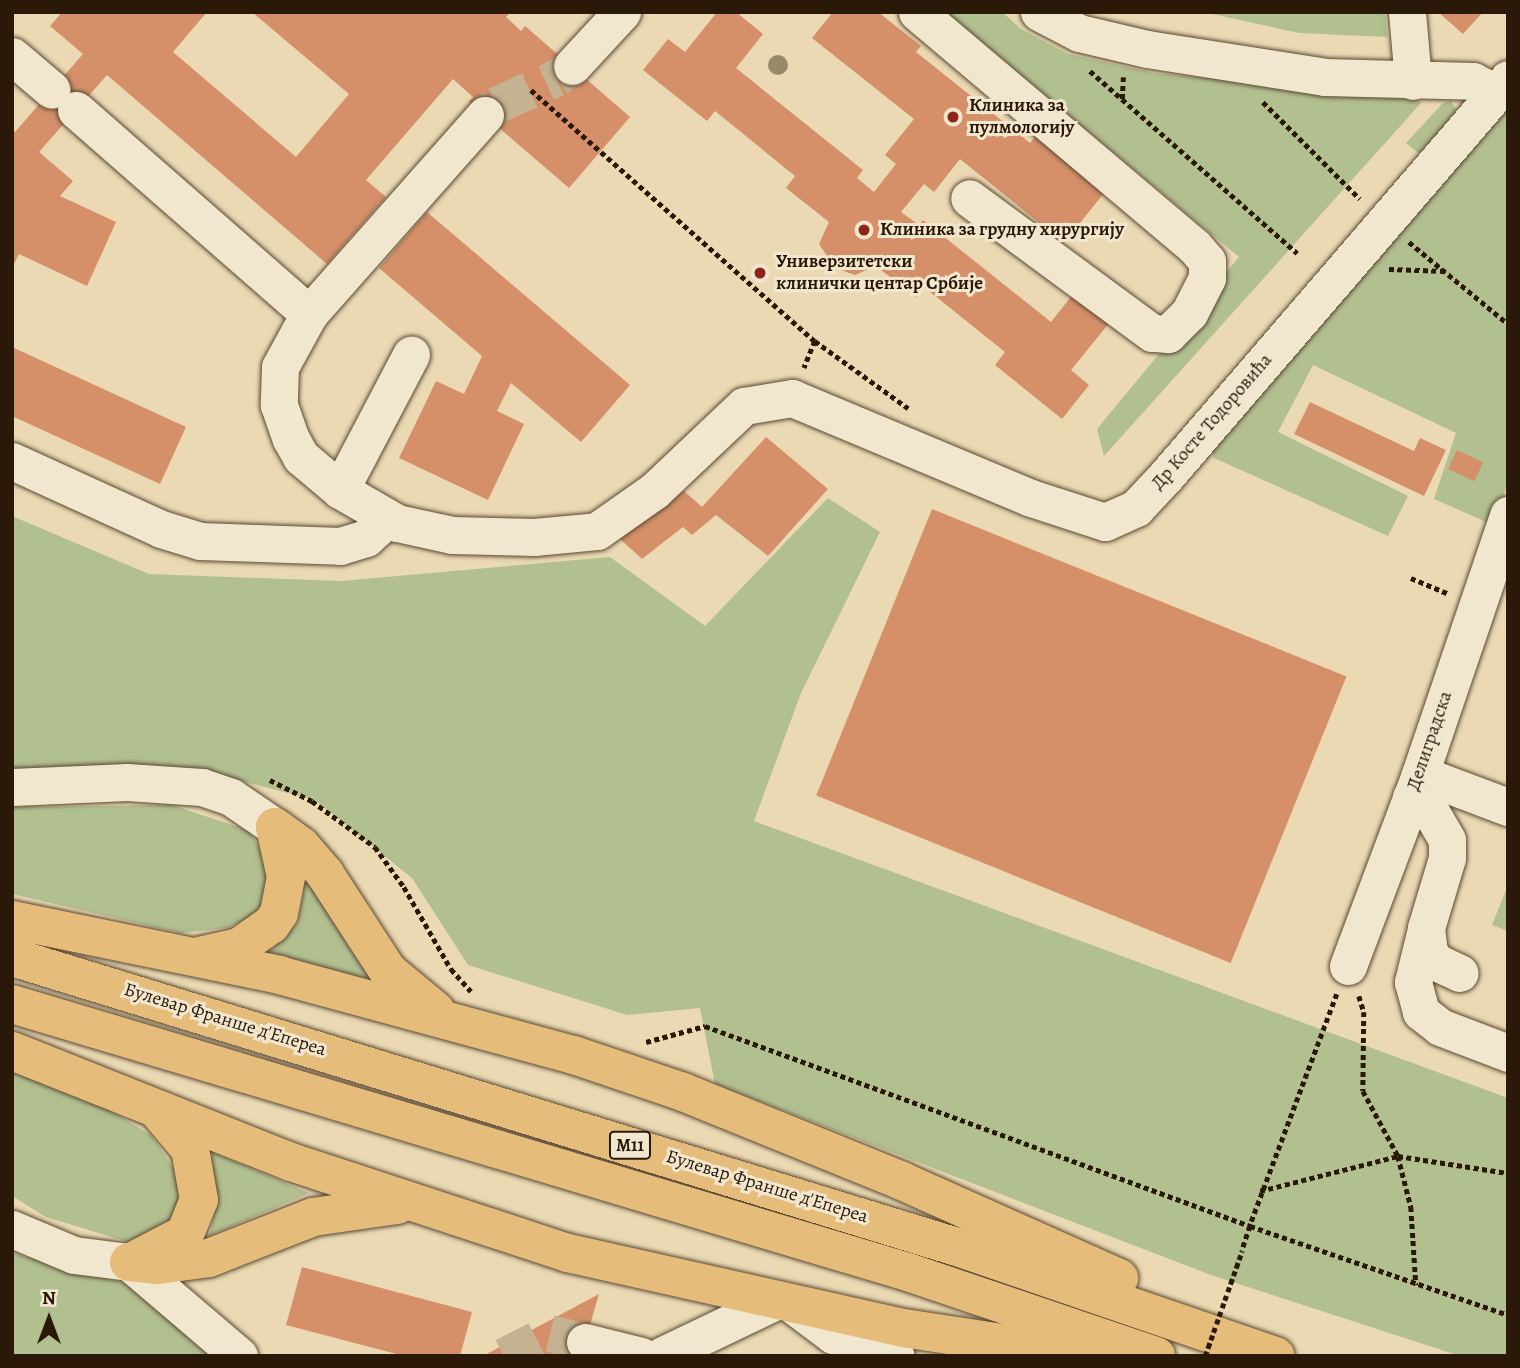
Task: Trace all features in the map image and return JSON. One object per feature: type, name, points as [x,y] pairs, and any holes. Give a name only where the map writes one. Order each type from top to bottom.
[{"type":"highway","points":[[194,957],[239,947],[271,925],[279,913],[286,877],[275,827]]},
{"type":"highway","points":[[275,827],[301,846],[325,874],[388,971],[446,1018]]},
{"type":"highway","points":[[12,920],[194,957],[446,1018],[683,1092],[902,1181],[1163,1298],[1261,1350]]},
{"type":"highway","name":"Булевар Франше д'Епереа","points":[[12,957],[954,1246],[1261,1350]]},
{"type":"highway","name":"M11","points":[[12,1004],[911,1273],[1156,1356]]},
{"type":"highway","points":[[12,1051],[155,1108],[413,1204],[568,1253],[784,1303],[833,1335],[1089,1356]]},
{"type":"highway","points":[[129,1262],[185,1234],[199,1200],[190,1149],[155,1108]]},
{"type":"highway","points":[[129,1262],[158,1265],[198,1260],[313,1217],[365,1206],[413,1204]]},
{"type":"street","points":[[572,66],[622,12]]},
{"type":"street","points":[[917,12],[1194,246],[1208,261],[1207,278],[1189,313],[1168,334],[1152,333],[969,198]]},
{"type":"street","name":"Др Косте Тодоровића","points":[[1040,12],[1079,33],[1147,49],[1325,77],[1473,81],[1502,86]]},
{"type":"street","points":[[1407,12],[1413,81]]},
{"type":"street","points":[[12,56],[309,314]]},
{"type":"street","name":"Др Косте Тодоровића","points":[[792,398],[1031,498],[1105,522],[1143,500],[1502,86]]},
{"type":"street","points":[[485,116],[309,314],[280,367],[279,405],[300,457],[340,490],[387,519],[424,530],[534,537],[597,531],[654,491],[744,406],[792,398]]},
{"type":"street","points":[[340,490],[411,355]]},
{"type":"street","points":[[12,461],[161,529],[200,541],[340,546],[366,538],[387,519]]},
{"type":"street","name":"Делиградска","points":[[1348,966],[1415,785],[1508,514]]},
{"type":"street","points":[[12,787],[127,782],[202,787],[231,797],[275,827]]},
{"type":"street","points":[[1415,785],[1508,807]]},
{"type":"street","points":[[1415,785],[1447,840],[1447,858],[1413,982],[1421,1012],[1440,1027],[1508,1053]]},
{"type":"street","points":[[1426,929],[1429,952],[1436,962],[1460,973]]},
{"type":"street","points":[[12,1230],[74,1255],[129,1262],[239,1356]]},
{"type":"street","points":[[661,1356],[784,1303]]},
{"type":"street","points":[[833,1335],[896,1356]]},
{"type":"street","points":[[592,1346],[642,1356]]},
{"type":"path","points":[[1081,63],[1297,253]]},
{"type":"path","points":[[531,90],[815,341],[792,398]]},
{"type":"path","points":[[1261,100],[1298,142],[1385,222],[1508,324]]},
{"type":"path","points":[[1346,268],[1446,271]]},
{"type":"path","points":[[1348,966],[1364,1012],[1363,1091],[1398,1156],[1411,1207],[1416,1285]]},
{"type":"path","points":[[1205,1356],[1260,1191],[1348,966]]},
{"type":"path","points":[[640,1044],[705,1027],[1250,1226],[1508,1315]]},
{"type":"path","points":[[1260,1191],[1398,1156],[1508,1173]]},
{"type":"green space","points":[[945,12],[1002,12],[1021,29],[1068,54],[1154,73],[1416,98],[1421,103],[1104,456],[1097,429],[1239,257]]},
{"type":"green space","points":[[1203,12],[1385,12],[1387,37],[1299,33]]},
{"type":"green space","points":[[1451,101],[1458,113],[1421,155],[1406,143],[1443,103]]},
{"type":"green space","points":[[1508,101],[1508,482],[1493,525],[1434,499],[1456,433],[1313,365],[1278,432],[1408,496],[1388,536],[1214,458],[1212,451]]},
{"type":"green space","points":[[828,498],[880,532],[801,693],[754,821],[1508,1098],[1508,1356],[1460,1356],[1211,1275],[715,1084],[700,1008],[627,1015],[468,965],[412,878],[315,800],[199,770],[12,771],[12,516],[149,574],[341,581],[610,557],[705,626]]},
{"type":"green space","points":[[172,805],[250,831],[271,871],[262,913],[226,928],[180,933],[12,894],[12,807]]},
{"type":"green space","points":[[307,872],[383,988],[267,954],[298,922]]},
{"type":"green space","points":[[1508,885],[1508,931],[1492,925]]},
{"type":"green space","points":[[12,1071],[84,1095],[151,1135],[174,1169],[181,1197],[172,1222],[128,1242],[46,1217],[12,1196]]},
{"type":"green space","points":[[212,1152],[309,1193],[209,1236],[215,1212]]},
{"type":"green space","points":[[12,1253],[132,1285],[214,1356],[12,1356]]},
{"type":"building","points":[[62,12],[207,12],[173,52],[296,157],[349,94],[252,12],[511,12],[506,17],[521,31],[525,26],[630,117],[569,188],[469,102],[473,97],[453,79],[366,180],[386,197],[327,264],[107,75],[39,152],[73,181],[60,196],[116,222],[87,286],[19,254],[12,268],[12,129],[15,132],[83,54],[50,26]]},
{"type":"building","points":[[717,12],[736,12],[763,34],[736,68],[863,170],[857,178],[874,192],[896,164],[885,155],[914,119],[812,38],[833,12],[878,12],[921,46],[916,52],[1030,143],[1035,137],[1104,193],[1064,243],[960,159],[934,192],[924,184],[901,212],[919,225],[923,220],[1051,322],[1074,293],[1110,322],[1071,370],[1089,385],[1062,419],[995,365],[1005,352],[924,287],[916,297],[876,266],[855,275],[835,268],[819,244],[829,222],[786,188],[795,176],[715,111],[707,121],[643,70],[668,39],[685,52]]},
{"type":"building","points":[[1438,12],[1483,12],[1463,34]]},
{"type":"building","points":[[427,212],[630,385],[581,442],[511,383],[497,411],[524,424],[488,500],[399,458],[436,381],[464,394],[482,356],[379,268]]},
{"type":"building","points":[[12,347],[186,427],[160,484],[12,416]]},
{"type":"building","points":[[1310,402],[1414,451],[1420,438],[1446,450],[1424,496],[1294,434]]},
{"type":"building","points":[[766,437],[828,489],[768,556],[716,515],[692,535],[683,527],[642,559],[620,539],[684,491],[702,507]]},
{"type":"building","points":[[1457,450],[1483,462],[1474,481],[1448,469]]},
{"type":"building","points":[[932,509],[1346,676],[1231,963],[816,795]]},
{"type":"building","points":[[302,1267],[472,1312],[460,1356],[404,1356],[286,1325]]},
{"type":"building","points":[[599,1294],[583,1349],[601,1356],[483,1356]]},
{"type":"tunnel","points":[[485,115],[496,105],[556,78],[572,66]]},
{"type":"tunnel","points":[[504,1356],[550,1333],[585,1342]]},
{"type":"place","name":"Клиника за пулмологију","points":[[953,117]]},
{"type":"place","name":"Клиника за грудну хирургију","points":[[864,230]]},
{"type":"place","name":"Универзитетски клинички центар Србије","points":[[760,273]]}]
